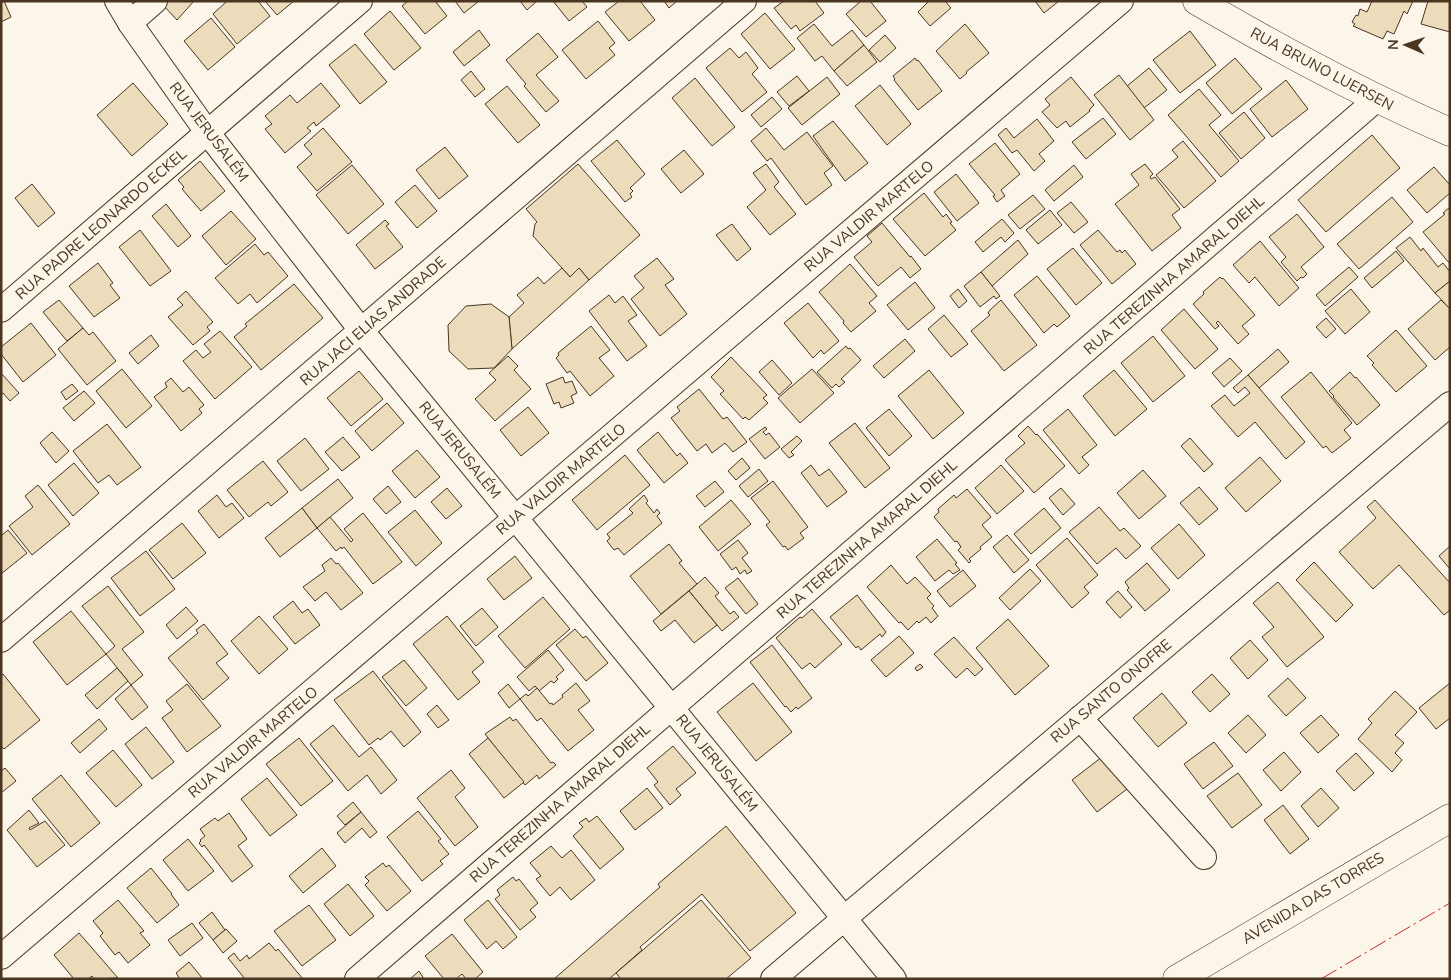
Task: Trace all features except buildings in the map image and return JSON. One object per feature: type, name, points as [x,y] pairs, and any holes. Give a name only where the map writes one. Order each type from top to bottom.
[{"type":"main road","name":"RUA BRUNO LUERSEN","points":[[1197,1],[1273,45],[1377,99],[1450,132]]},
{"type":"main road","name":"AVENIDA DAS TORRES","points":[[1177,979],[1450,818]]},
{"type":"street","name":"RUA JERUSALÉM","points":[[117,1],[130,23],[207,132],[362,330],[894,979]]},
{"type":"street","points":[[130,23],[156,1]]},
{"type":"street","name":"RUA PADRE LEONARDO ECKEL","points":[[1,310],[360,1]]},
{"type":"street","name":"RUA JACI ELIAS ANDRADE","points":[[1,640],[744,1]]},
{"type":"street","name":"RUA VALDIR MARTELO","points":[[1,957],[1120,1]]},
{"type":"street","name":"RUA TEREZINHA AMARAL DIEHL","points":[[357,979],[1377,99]]},
{"type":"street","name":"RUA SANTO ONOFRE","points":[[773,979],[1450,404]]},
{"type":"street","points":[[1080,718],[1204,857]]},
{"type":"power","points":[[1321,979],[1450,903]]}]
